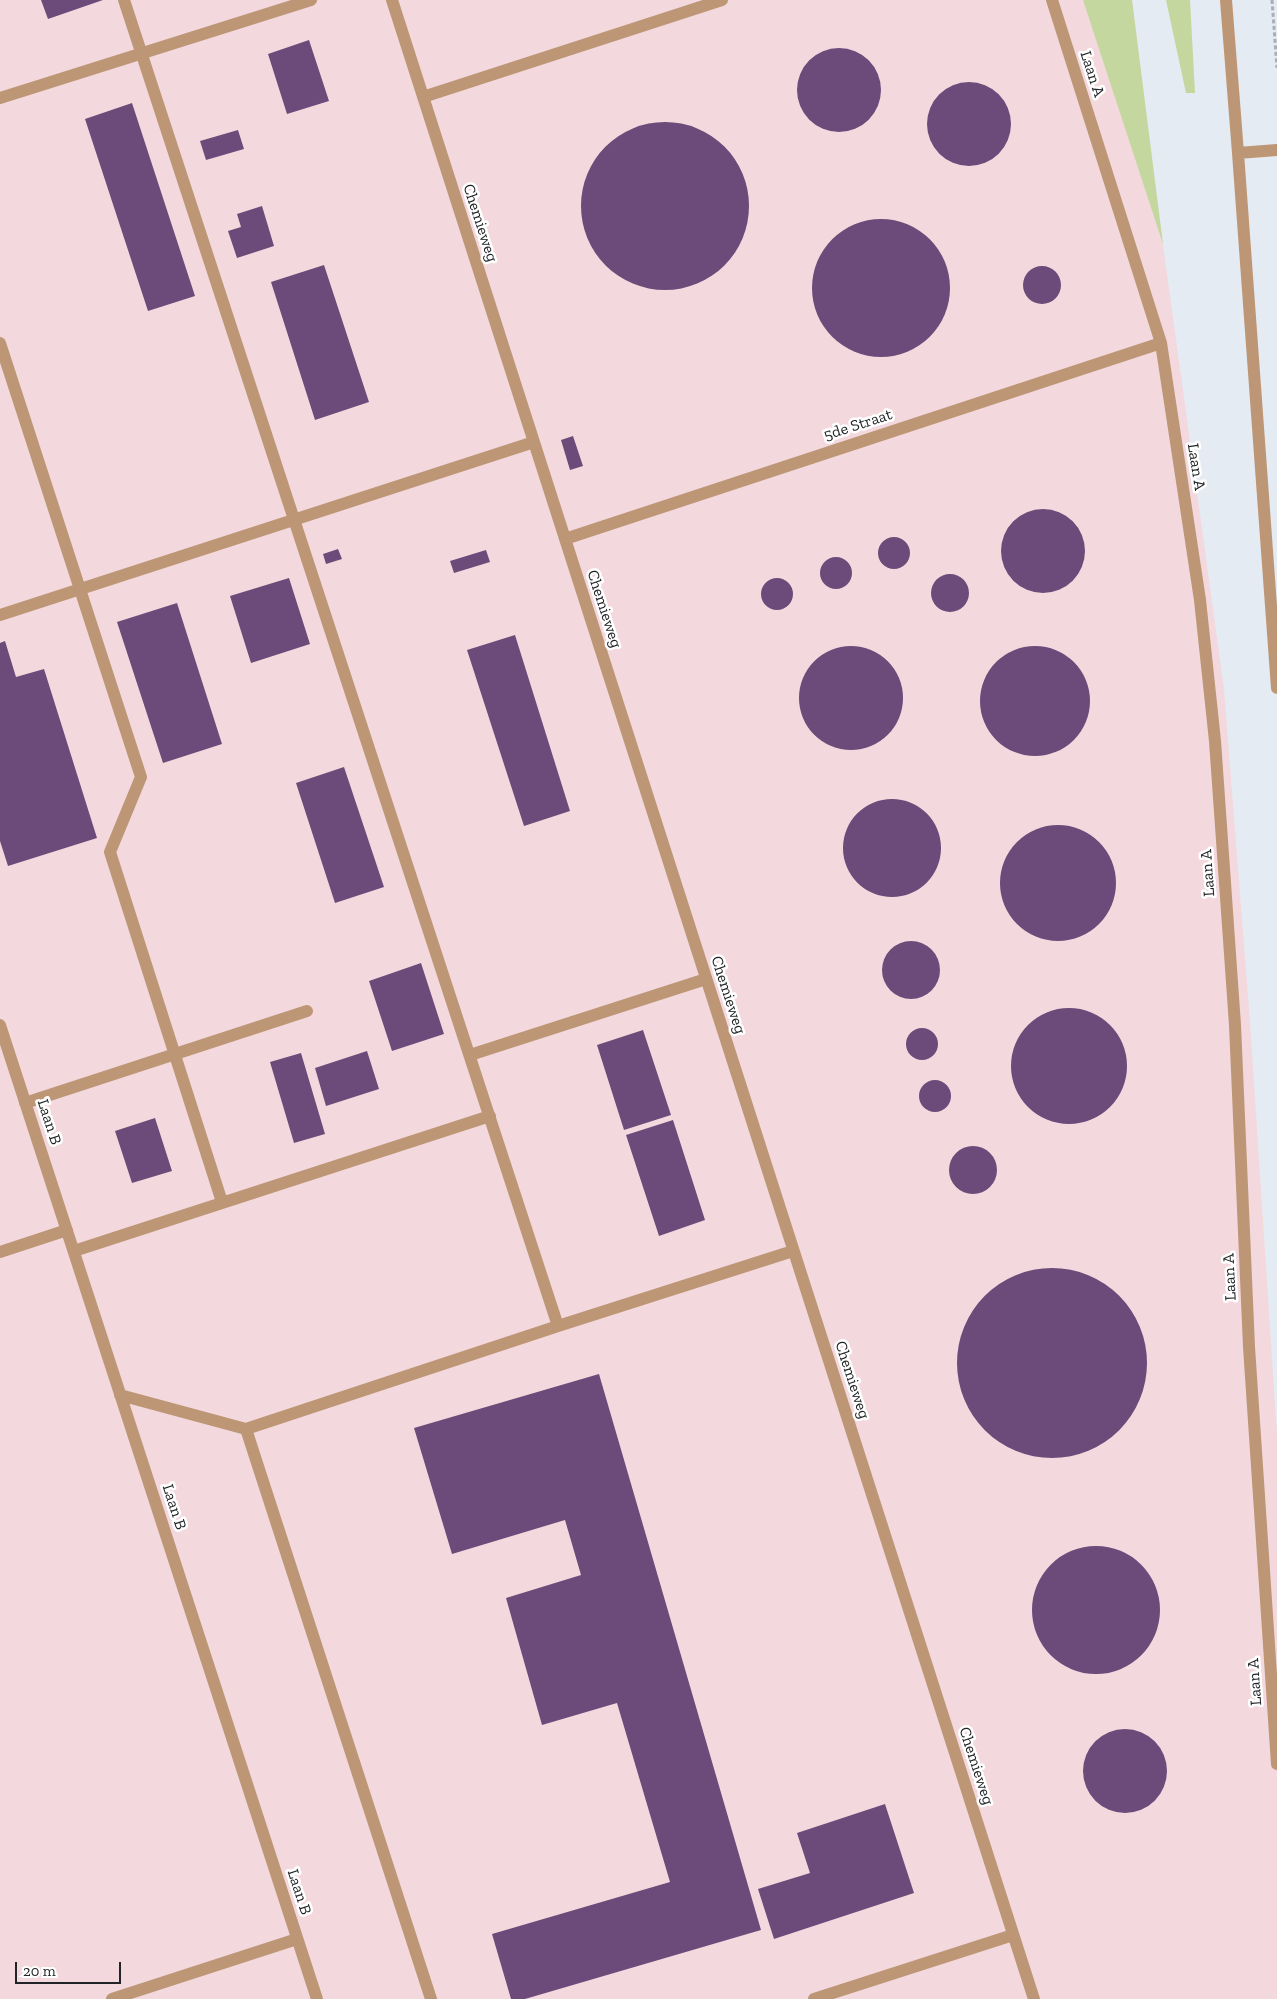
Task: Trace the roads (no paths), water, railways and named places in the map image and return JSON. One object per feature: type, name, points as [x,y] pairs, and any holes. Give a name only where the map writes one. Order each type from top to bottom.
[{"type":"lane","points":[[124,0],[558,1326]]},
{"type":"lane","points":[[0,98],[311,0]]},
{"type":"lane","name":"Chemieweg","points":[[392,0],[1034,1999]]},
{"type":"lane","points":[[423,97],[722,0]]},
{"type":"lane","name":"Laan A","points":[[1052,0],[1161,343],[1200,600],[1215,741],[1235,1025],[1249,1347],[1277,1764]]},
{"type":"lane","points":[[1226,0],[1277,688]]},
{"type":"lane","points":[[1238,153],[1277,150]]},
{"type":"lane","points":[[0,343],[141,777],[110,852],[222,1202]]},
{"type":"lane","name":"5de Straat","points":[[565,539],[1161,343]]},
{"type":"lane","points":[[0,615],[534,442]]},
{"type":"lane","points":[[470,1055],[706,980]]},
{"type":"lane","points":[[25,1103],[307,1011]]},
{"type":"lane","name":"Laan B","points":[[0,1026],[317,1999]]},
{"type":"lane","points":[[74,1251],[490,1116]]},
{"type":"lane","points":[[0,1252],[67,1230]]},
{"type":"lane","points":[[120,1395],[246,1429],[793,1251]]},
{"type":"lane","points":[[246,1429],[431,1999]]},
{"type":"lane","points":[[814,1999],[1013,1935]]},
{"type":"lane","points":[[112,1999],[298,1939]]}]
